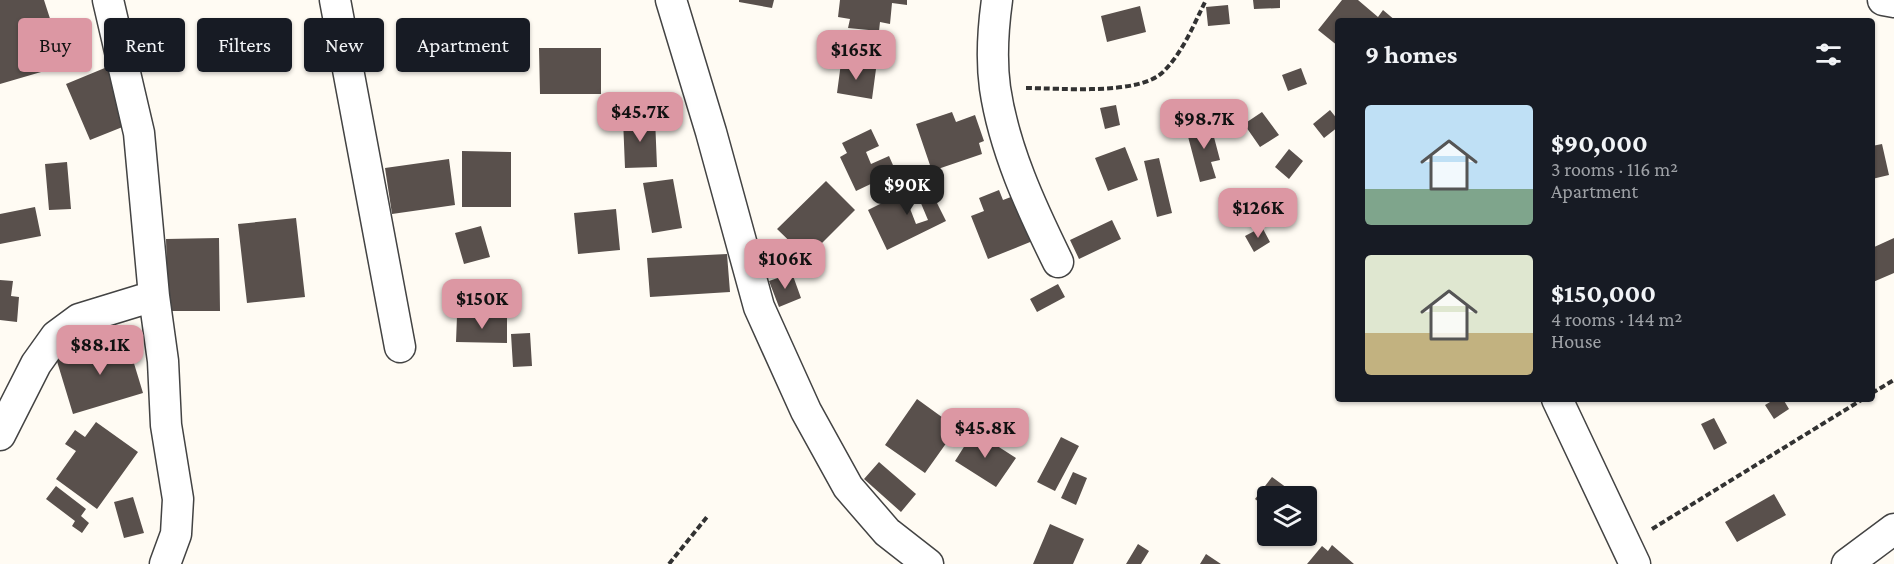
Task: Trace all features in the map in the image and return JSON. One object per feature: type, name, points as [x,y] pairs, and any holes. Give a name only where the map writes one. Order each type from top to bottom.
[{"type":"street","points":[[108,0],[139,133],[154,297],[163,361],[166,425],[178,499],[176,534],[165,564]]},
{"type":"street","points":[[335,0],[400,347]]},
{"type":"street","points":[[671,0],[714,143],[759,307],[806,411],[848,488],[887,532],[928,564]]},
{"type":"street","points":[[997,0],[993,30],[995,87],[1008,144],[1034,211],[1058,262]]},
{"type":"street","points":[[1884,0],[1894,2]]},
{"type":"street","points":[[0,435],[36,364],[56,336],[80,319],[154,297]]},
{"type":"street","points":[[1558,402],[1630,555]]},
{"type":"street","points":[[1847,564],[1894,530]]},
{"type":"path","points":[[995,87],[1117,88],[1149,82],[1163,73],[1174,59],[1206,0]]},
{"type":"path","points":[[1875,391],[1894,380]]},
{"type":"path","points":[[1630,555],[1772,453],[1858,402]]},
{"type":"path","points":[[669,564],[707,517]]},
{"type":"building","points":[[0,0],[44,0],[50,18],[18,18],[18,72],[41,72],[0,84]]},
{"type":"building","points":[[739,0],[774,0],[772,8],[739,2]]},
{"type":"building","points":[[840,0],[907,0],[907,5],[892,3],[890,24],[880,22],[879,31],[848,28],[850,19],[838,17]]},
{"type":"building","points":[[1253,0],[1280,0],[1280,8],[1254,9]]},
{"type":"building","points":[[1342,0],[1358,0],[1378,17],[1383,10],[1392,18],[1335,18],[1335,44],[1318,30]]},
{"type":"building","points":[[1228,5],[1230,24],[1208,26],[1206,7]]},
{"type":"building","points":[[1140,6],[1146,32],[1107,42],[1101,16]]},
{"type":"building","points":[[539,48],[601,48],[601,94],[540,94]]},
{"type":"building","points":[[841,63],[876,69],[872,99],[837,93]]},
{"type":"building","points":[[104,68],[104,72],[115,72],[135,122],[90,140],[66,84]]},
{"type":"building","points":[[1301,68],[1307,84],[1288,91],[1282,75]]},
{"type":"building","points":[[1116,105],[1120,125],[1105,129],[1100,108]]},
{"type":"building","points":[[1330,110],[1335,116],[1335,129],[1324,138],[1313,124]]},
{"type":"building","points":[[952,112],[956,122],[975,115],[984,141],[979,143],[982,154],[932,171],[916,124]]},
{"type":"building","points":[[1262,112],[1279,135],[1260,147],[1244,124]]},
{"type":"building","points":[[655,118],[657,167],[625,168],[623,119]]},
{"type":"building","points":[[1210,122],[1220,160],[1211,162],[1216,178],[1200,182],[1186,129]]},
{"type":"building","points":[[871,129],[879,146],[866,152],[871,164],[889,156],[896,172],[856,191],[840,157],[847,153],[842,143]]},
{"type":"building","points":[[1882,144],[1889,175],[1875,178],[1875,145]]},
{"type":"building","points":[[1125,147],[1138,180],[1108,191],[1095,158]]},
{"type":"building","points":[[1289,149],[1303,161],[1289,179],[1275,167]]},
{"type":"building","points":[[462,151],[511,152],[511,207],[462,207]]},
{"type":"building","points":[[1159,158],[1172,213],[1157,217],[1144,161]]},
{"type":"building","points":[[449,159],[455,205],[392,214],[385,168]]},
{"type":"building","points":[[67,162],[71,209],[49,210],[45,164]]},
{"type":"building","points":[[673,179],[682,228],[652,233],[643,183]]},
{"type":"building","points":[[826,181],[855,210],[807,258],[777,229]]},
{"type":"building","points":[[926,181],[946,221],[887,250],[868,210]],"holes":[[[920,201],[928,220],[916,224],[909,206]]]},
{"type":"building","points":[[999,190],[1003,200],[1021,193],[1040,238],[988,259],[971,216],[984,211],[979,198]]},
{"type":"building","points":[[35,207],[41,236],[0,244],[0,214]]},
{"type":"building","points":[[616,209],[620,250],[578,254],[574,213]]},
{"type":"building","points":[[296,218],[305,297],[247,303],[238,224]]},
{"type":"building","points":[[1112,220],[1121,239],[1079,259],[1070,240]]},
{"type":"building","points":[[481,226],[490,257],[464,264],[455,233]]},
{"type":"building","points":[[1262,227],[1270,242],[1254,252],[1245,236]]},
{"type":"building","points":[[219,238],[220,311],[168,311],[166,239]]},
{"type":"building","points":[[1894,238],[1894,273],[1875,281],[1875,247]]},
{"type":"building","points":[[727,254],[730,292],[650,297],[647,258]]},
{"type":"building","points":[[792,273],[801,298],[779,307],[769,281]]},
{"type":"building","points":[[0,280],[13,281],[11,296],[19,297],[17,322],[0,320]]},
{"type":"building","points":[[1058,284],[1065,297],[1037,312],[1030,299]]},
{"type":"building","points":[[457,316],[507,317],[507,343],[456,342]]},
{"type":"building","points":[[530,333],[532,366],[513,367],[511,334]]},
{"type":"building","points":[[126,337],[143,393],[73,414],[56,358]]},
{"type":"building","points":[[917,399],[957,428],[925,473],[885,445]]},
{"type":"building","points":[[1770,402],[1785,402],[1789,409],[1774,419],[1765,405]]},
{"type":"building","points":[[1714,418],[1727,443],[1714,450],[1701,424]]},
{"type":"building","points":[[96,422],[138,452],[97,509],[56,479],[76,451],[65,444],[75,430],[85,437]]},
{"type":"building","points":[[974,431],[1016,458],[996,487],[955,461]]},
{"type":"building","points":[[1061,437],[1079,446],[1055,491],[1037,482]]},
{"type":"building","points":[[879,462],[916,494],[901,512],[864,479]]},
{"type":"building","points":[[1073,472],[1087,478],[1076,505],[1061,498]]},
{"type":"building","points":[[1272,477],[1284,486],[1265,486]]},
{"type":"building","points":[[56,486],[86,509],[81,516],[89,523],[82,533],[72,526],[75,521],[46,499]]},
{"type":"building","points":[[1774,494],[1786,515],[1737,542],[1725,522]]},
{"type":"building","points":[[133,497],[144,533],[124,538],[114,502]]},
{"type":"building","points":[[1050,524],[1084,539],[1073,564],[1033,564]]},
{"type":"building","points":[[1138,544],[1149,551],[1141,564],[1126,564]]},
{"type":"building","points":[[1332,545],[1354,564],[1307,564],[1322,546],[1328,551]]},
{"type":"building","points":[[1206,554],[1221,564],[1200,564]]}]
